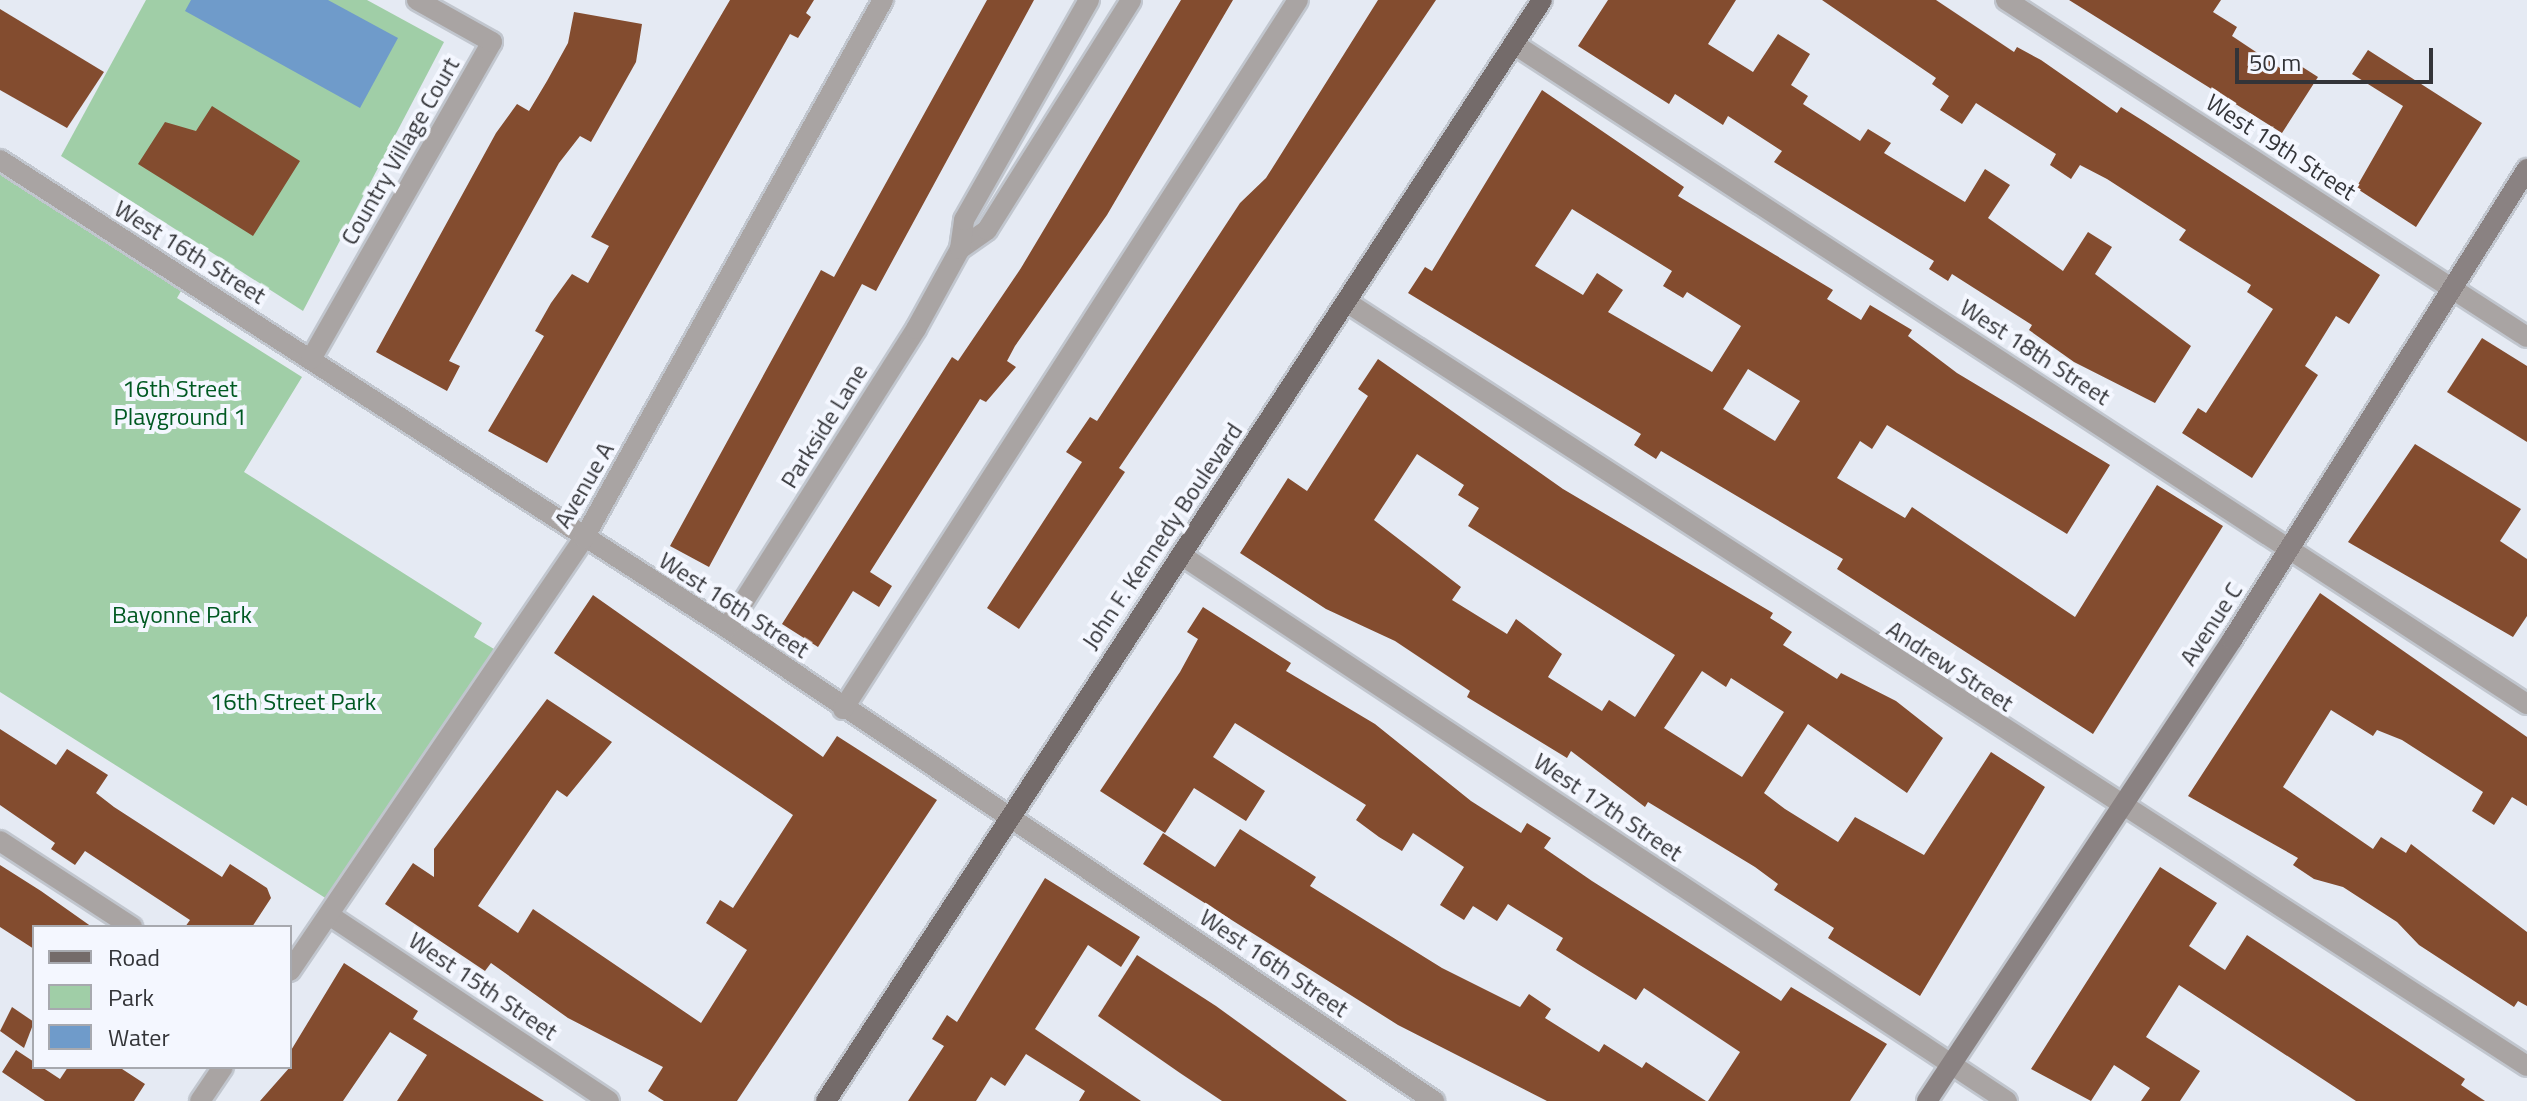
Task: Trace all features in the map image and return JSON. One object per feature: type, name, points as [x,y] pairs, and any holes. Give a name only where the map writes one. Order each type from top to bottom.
[{"type":"main road","name":"John F. Kennedy Boulevard","points":[[826,1101],[1006,814],[1348,303],[1542,0]]},
{"type":"main road","name":"Avenue C","points":[[1927,1101],[2290,550],[2527,169]]},
{"type":"street","name":"Country Village Court","points":[[311,359],[492,42],[417,0]]},
{"type":"street","name":"Avenue A","points":[[292,968],[584,538],[883,0]]},
{"type":"street","name":"Parkside Lane","points":[[960,249],[964,220],[1089,0]]},
{"type":"street","name":"Parkside Lane","points":[[727,628],[960,249],[987,230],[1131,0]]},
{"type":"street","points":[[843,709],[1298,0]]},
{"type":"street","name":"West 19th Street","points":[[2006,0],[2527,337]]},
{"type":"street","name":"West 18th Street","points":[[1514,44],[2527,704]]},
{"type":"street","name":"West 16th Street","points":[[0,160],[727,628],[843,709],[1006,814],[1434,1101]]},
{"type":"street","name":"Andrew Street","points":[[1348,303],[2120,808],[2527,1066]]},
{"type":"street","name":"West 17th Street","points":[[1181,555],[2007,1101]]},
{"type":"street","points":[[0,841],[129,925]]},
{"type":"street","name":"West 15th Street","points":[[329,915],[609,1101]]},
{"type":"street","points":[[200,1101],[222,1069]]},
{"type":"green space","points":[[146,0],[367,0],[444,42],[303,311],[61,156]]},
{"type":"green space","name":"16th Street Park","points":[[0,158],[185,284],[177,298],[302,377],[244,472],[482,623],[474,637],[504,655],[338,906],[0,692]]},
{"type":"water","points":[[191,0],[328,0],[398,38],[360,108],[185,11]]},
{"type":"building","points":[[730,0],[814,0],[806,13],[811,17],[798,38],[790,34],[547,463],[488,431],[544,336],[535,331],[551,303],[572,274],[588,283],[609,246],[591,237]]},
{"type":"building","points":[[987,0],[1034,0],[876,291],[862,284],[709,567],[670,546],[821,270],[834,277]]},
{"type":"building","points":[[1181,0],[1233,0],[1107,215],[1015,346],[1007,361],[1016,367],[986,402],[980,399],[870,572],[892,586],[879,607],[853,591],[818,647],[782,624],[952,357],[958,361],[1021,268]]},
{"type":"building","points":[[1378,0],[1436,0],[1119,468],[1125,472],[1019,629],[987,608],[1082,462],[1066,452],[1090,417],[1097,421],[1240,203],[1266,178]]},
{"type":"building","points":[[1608,0],[1736,0],[1708,44],[1753,72],[1778,34],[1810,54],[1791,85],[1808,96],[1803,104],[1860,141],[1868,129],[1891,143],[1884,153],[1965,202],[1985,169],[2010,185],[1988,218],[2063,271],[2088,232],[2112,247],[2095,274],[2191,346],[2155,403],[2074,362],[2029,330],[2032,325],[1952,274],[1948,281],[1929,269],[1934,261],[1774,162],[1782,151],[1728,116],[1723,125],[1675,94],[1669,104],[1578,46]]},
{"type":"building","points":[[1822,0],[1936,0],[2014,52],[2017,47],[2041,60],[2117,113],[2121,107],[2380,275],[2349,324],[2336,316],[2305,366],[2318,375],[2252,478],[2182,433],[2198,408],[2206,413],[2273,309],[2247,292],[2251,285],[2179,240],[2186,230],[2107,179],[2080,165],[2071,179],[2050,165],[2056,154],[1976,103],[1962,124],[1940,110],[1949,96],[1932,84],[1936,78]]},
{"type":"building","points":[[2069,0],[2221,0],[2213,12],[2237,27],[2232,36],[2286,72],[2293,61],[2318,77],[2282,133]]},
{"type":"building","points":[[0,9],[104,72],[67,128],[0,90]]},
{"type":"building","points":[[574,12],[642,24],[636,62],[591,142],[580,136],[559,163],[449,361],[460,366],[447,391],[376,352],[496,133],[517,104],[529,111],[547,81],[568,43]]},
{"type":"building","points":[[2368,50],[2482,123],[2416,227],[2356,188],[2403,106],[2352,74]]},
{"type":"building","points":[[1542,90],[1684,187],[1678,196],[1833,290],[1827,299],[1861,320],[1870,305],[1912,330],[1908,336],[1957,373],[2110,465],[2067,534],[1887,425],[1872,449],[1860,441],[1837,478],[1905,518],[1912,507],[2075,617],[2157,485],[2223,526],[2093,734],[1837,569],[1843,559],[1661,451],[1656,459],[1634,445],[1641,434],[1408,293],[1425,267],[1432,271]],"holes":[[[1572,209],[1672,271],[1663,286],[1683,298],[1687,292],[1741,326],[1712,372],[1608,312],[1623,290],[1597,273],[1583,295],[1535,266]],[[1748,369],[1800,401],[1775,441],[1723,409]]]},
{"type":"building","points":[[212,106],[300,161],[253,236],[138,164],[165,122],[196,131]]},
{"type":"building","points":[[2482,338],[2527,366],[2527,442],[2447,392]]},
{"type":"building","points":[[1378,359],[1563,489],[1773,613],[1770,618],[1792,632],[1783,645],[1837,679],[1841,673],[1896,701],[1943,738],[1907,793],[1808,724],[1764,793],[1838,842],[1855,817],[1924,855],[1991,752],[2045,787],[1920,996],[1828,938],[1834,928],[1774,890],[1778,884],[1755,867],[1648,802],[1645,807],[1571,751],[1567,758],[1467,697],[1470,691],[1395,641],[1326,609],[1240,553],[1288,478],[1307,491],[1368,396],[1358,389]],"holes":[[[1417,454],[1464,485],[1458,495],[1479,508],[1468,526],[1675,655],[1635,717],[1609,700],[1602,711],[1548,677],[1562,654],[1516,619],[1507,634],[1452,600],[1461,587],[1374,520]],[[1702,671],[1726,687],[1731,678],[1784,712],[1742,777],[1664,728]]]},
{"type":"building","points":[[2415,444],[2521,509],[2500,541],[2527,559],[2527,616],[2513,637],[2348,542]]},
{"type":"building","points":[[2320,593],[2527,737],[2527,806],[2512,797],[2494,825],[2472,811],[2483,792],[2402,740],[2377,730],[2373,736],[2331,710],[2283,787],[2373,849],[2381,837],[2406,853],[2411,844],[2527,932],[2527,1006],[2518,1001],[2514,1007],[2419,945],[2397,922],[2343,887],[2314,879],[2293,865],[2298,858],[2188,796]]},
{"type":"building","points":[[593,595],[823,757],[837,736],[937,800],[737,1101],[664,1101],[648,1091],[663,1067],[568,1018],[491,963],[485,971],[385,904],[413,863],[434,877],[434,849],[547,699],[612,742],[567,797],[557,790],[478,906],[518,933],[533,909],[701,1023],[747,950],[706,923],[720,900],[733,908],[793,815],[554,653]]},
{"type":"building","points":[[1203,607],[1291,663],[1286,671],[1375,724],[1471,801],[1521,833],[1527,823],[1551,838],[1544,848],[1592,881],[1781,1001],[1791,987],[1887,1044],[1850,1101],[1708,1101],[1740,1052],[1644,988],[1636,1000],[1556,950],[1563,938],[1508,904],[1497,921],[1473,906],[1464,920],[1440,905],[1464,867],[1413,833],[1402,851],[1379,837],[1356,820],[1366,805],[1235,723],[1213,757],[1265,791],[1246,821],[1194,788],[1165,833],[1100,791],[1180,672],[1198,639],[1187,632]]},
{"type":"building","points":[[0,729],[56,765],[67,749],[108,775],[96,793],[114,807],[222,877],[230,864],[267,888],[271,898],[253,925],[186,925],[190,920],[85,851],[75,865],[51,849],[55,843],[0,805]]},
{"type":"building","points":[[1240,829],[1316,877],[1310,886],[1442,968],[1520,1007],[1529,994],[1551,1009],[1545,1018],[1599,1052],[1604,1044],[1642,1068],[1646,1062],[1706,1101],[1547,1101],[1398,1025],[1143,864],[1163,833],[1215,867]]},
{"type":"building","points":[[0,865],[89,925],[32,925],[32,948],[0,927]]},
{"type":"building","points":[[2160,867],[2217,903],[2189,946],[2225,970],[2247,935],[2465,1079],[2461,1085],[2485,1101],[2356,1101],[2179,985],[2146,1037],[2200,1071],[2180,1101],[2141,1101],[2150,1088],[2114,1065],[2091,1101],[2031,1069]]},
{"type":"building","points":[[1045,878],[1140,937],[1121,967],[1088,945],[1035,1029],[1141,1101],[1079,1101],[1085,1091],[1026,1054],[1005,1086],[991,1077],[976,1101],[908,1101],[944,1046],[932,1039],[947,1015],[957,1022]]},
{"type":"building","points":[[1137,955],[1216,1006],[1347,1101],[1222,1101],[1098,1016]]},
{"type":"building","points":[[344,963],[418,1011],[413,1019],[544,1101],[397,1101],[427,1055],[390,1032],[343,1101],[260,1101],[288,1069],[292,1069],[292,1049]]},
{"type":"building","points":[[12,1007],[32,1021],[24,1048],[0,1031]]},
{"type":"building","points":[[16,1050],[32,1061],[32,1069],[45,1069],[60,1079],[67,1069],[122,1069],[145,1084],[134,1101],[45,1101],[2,1072]]},
{"type":"park label","name":"16th Street Playground 1","points":[[180,403]]},
{"type":"park label","name":"Bayonne Park","points":[[182,615]]}]
